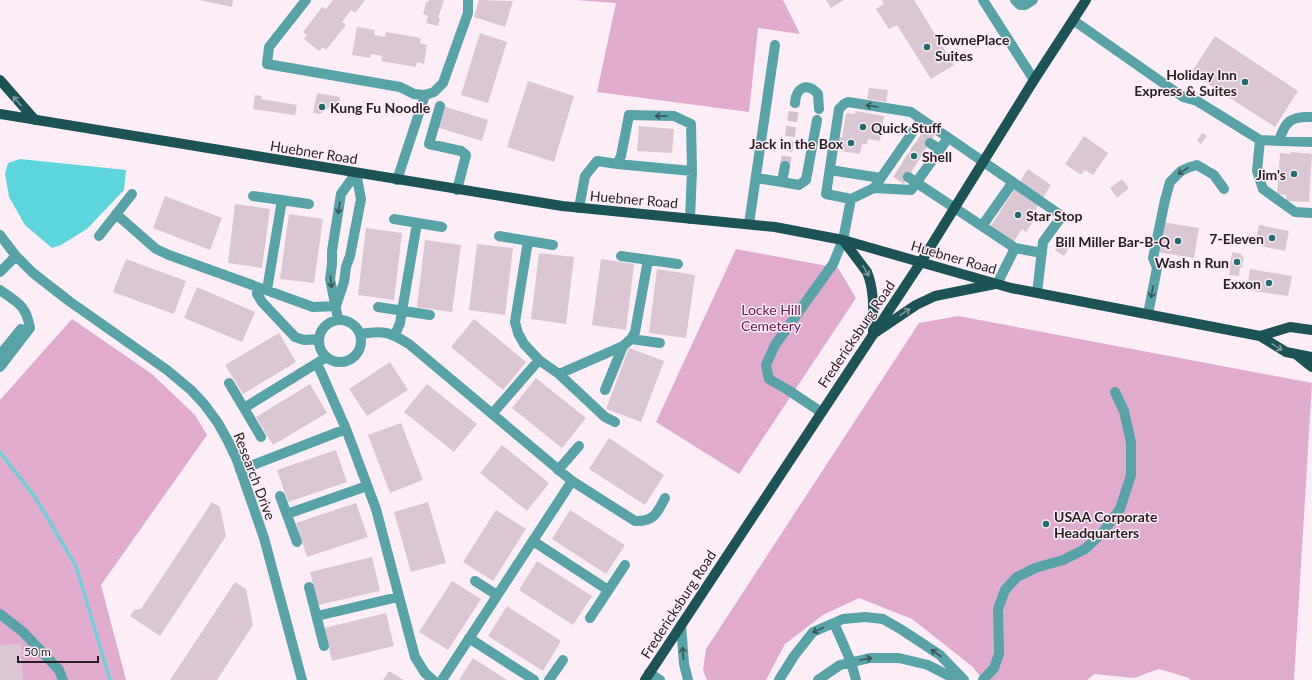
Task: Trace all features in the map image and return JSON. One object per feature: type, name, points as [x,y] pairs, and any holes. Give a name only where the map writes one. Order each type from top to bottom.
[{"type":"main road","name":"Fredericksburg Road","points":[[647,677],[921,262],[954,207],[1086,0]]},
{"type":"main road","points":[[0,80],[35,120]]},
{"type":"main road","name":"Huebner Road","points":[[0,114],[562,206],[775,227],[843,240],[997,284],[1037,293],[1260,336],[1286,352],[1312,357]]},
{"type":"main road","points":[[843,240],[870,277],[872,285],[873,334]]},
{"type":"main road","points":[[873,334],[916,305],[935,296],[997,284]]},
{"type":"main road","name":"Huebner Road","points":[[1260,336],[1290,327],[1310,329]]},
{"type":"main road","points":[[1296,354],[1312,367]]},
{"type":"street","points":[[306,0],[269,47],[267,64],[400,87],[414,94],[425,95],[434,92],[443,83],[468,13],[468,0]]},
{"type":"street","points":[[983,0],[1034,80]]},
{"type":"street","points":[[1015,0],[1020,5],[1025,5],[1033,0]]},
{"type":"street","points":[[1073,20],[1183,97],[1197,101],[1260,140],[1312,142]]},
{"type":"street","points":[[749,224],[775,45]]},
{"type":"street","points":[[795,103],[796,95],[799,90],[805,87],[811,88],[818,94],[819,109]]},
{"type":"street","points":[[397,180],[425,95]]},
{"type":"street","points":[[948,138],[932,160],[920,168],[912,179],[912,190],[874,188],[851,199],[826,194],[839,109],[844,104],[848,102],[911,112],[1062,216],[1044,242],[1037,293]]},
{"type":"street","points":[[440,106],[429,144],[461,151],[466,155],[457,190]]},
{"type":"street","points":[[617,164],[621,156],[629,115],[674,116],[691,124],[692,171],[690,218]]},
{"type":"street","points":[[1279,141],[1289,120],[1312,116]]},
{"type":"street","points":[[756,178],[799,185],[806,180],[817,120]]},
{"type":"street","points":[[874,188],[881,178],[894,167],[902,156],[916,134],[921,120]]},
{"type":"street","points":[[1260,140],[1257,171],[1263,189],[1295,212],[1312,213]]},
{"type":"street","points":[[930,143],[939,149]]},
{"type":"street","points":[[923,153],[932,160]]},
{"type":"street","points":[[579,208],[585,176],[597,161],[692,171]]},
{"type":"street","points":[[1148,314],[1157,268],[1153,258],[1170,182],[1181,171],[1197,165],[1214,175],[1224,189]]},
{"type":"street","points":[[782,182],[786,166]]},
{"type":"street","points":[[830,170],[881,178]]},
{"type":"street","points":[[338,319],[330,279],[332,258],[342,194],[356,173]]},
{"type":"street","points":[[336,306],[344,282],[361,199],[356,173]]},
{"type":"street","points":[[912,179],[1015,248],[1042,253]]},
{"type":"street","points":[[982,226],[1013,182]]},
{"type":"street","points":[[99,236],[132,194]]},
{"type":"street","points":[[253,196],[309,204]]},
{"type":"street","points":[[821,412],[769,379],[766,365],[775,345],[832,264],[843,240],[851,199]]},
{"type":"street","points":[[267,290],[282,200]]},
{"type":"street","points":[[116,214],[156,249],[169,255],[313,307],[336,306]]},
{"type":"street","points":[[394,219],[442,227]]},
{"type":"street","points":[[395,335],[400,324],[417,223]]},
{"type":"street","name":"Research Drive","points":[[0,235],[16,256],[33,273],[69,301],[167,370],[191,390],[218,423],[228,441],[240,470],[264,538],[302,680]]},
{"type":"street","points":[[499,236],[553,245]]},
{"type":"street","points":[[528,241],[515,322],[518,333],[524,344],[539,360],[559,374],[605,417],[615,422]]},
{"type":"street","points":[[997,284],[1015,248]]},
{"type":"street","points":[[0,272],[16,256]]},
{"type":"street","points":[[621,256],[678,264]]},
{"type":"street","points":[[332,258],[348,261]]},
{"type":"street","points":[[559,374],[623,346],[631,339],[635,332],[648,260]]},
{"type":"street","points":[[257,287],[257,294],[262,302],[295,336],[304,340],[319,339]]},
{"type":"street","points":[[0,290],[22,307],[29,319],[30,328],[0,366]]},
{"type":"street","points":[[378,307],[430,315]]},
{"type":"street","points":[[0,355],[29,319]]},
{"type":"street","points":[[338,319],[349,321],[354,324],[361,334],[362,340],[359,351],[351,359],[340,362],[334,361],[327,357],[321,350],[319,339],[323,328],[332,321],[338,319]]},
{"type":"street","points":[[361,334],[379,332],[395,335],[409,344],[572,481],[635,520],[644,521],[650,519],[656,514],[665,498]]},
{"type":"street","points":[[631,339],[660,343]]},
{"type":"street","points":[[606,390],[623,346]]},
{"type":"street","points":[[244,408],[327,357]]},
{"type":"street","points":[[492,414],[539,360]]},
{"type":"street","points":[[317,363],[346,429],[376,509],[415,657],[425,673],[433,680]]},
{"type":"street","points":[[229,383],[261,437]]},
{"type":"street","points":[[983,680],[994,668],[999,654],[998,609],[1005,590],[1017,577],[1035,568],[1063,560],[1085,549],[1103,532],[1120,509],[1131,475],[1131,442],[1124,412],[1114,392]]},
{"type":"street","points":[[240,470],[346,429]]},
{"type":"street","points":[[558,470],[579,446]]},
{"type":"street","points":[[442,680],[572,481]]},
{"type":"street","points":[[287,514],[367,486]]},
{"type":"street","points":[[280,496],[297,542]]},
{"type":"street","points":[[533,541],[608,590]]},
{"type":"street","points":[[590,618],[625,565]]},
{"type":"street","points":[[475,581],[497,595]]},
{"type":"street","points":[[309,587],[324,646]]},
{"type":"street","points":[[317,616],[398,597]]},
{"type":"street","points":[[779,680],[794,656],[813,632],[843,619],[865,618],[883,619],[902,630],[940,655],[964,680]]},
{"type":"street","points":[[3,619],[23,632],[59,670],[63,680]]},
{"type":"street","points":[[834,623],[851,662],[856,680]]},
{"type":"street","points":[[681,625],[684,664],[688,680]]},
{"type":"street","points":[[470,638],[534,680]]},
{"type":"street","points":[[818,680],[840,665],[870,658],[899,658],[928,665],[957,680]]},
{"type":"street","points":[[549,680],[563,660]]},
{"type":"street","points":[[647,677],[660,680]]},
{"type":"green space","points":[[576,0],[783,0],[800,34],[758,28],[749,112],[597,92],[616,3]]},
{"type":"green space","name":"Locke Hill Cemetery","points":[[736,249],[838,268],[856,298],[739,474],[656,422]]},
{"type":"green space","name":"USAA Corporate Headquarters","points":[[958,316],[1312,383],[1294,680],[1190,680],[1189,678],[1159,669],[1134,678],[1094,674],[1087,680],[983,680],[973,667],[912,619],[859,598],[823,615],[785,644],[766,680],[707,680],[703,670],[706,649],[919,323]]},
{"type":"green space","points":[[72,319],[152,374],[195,415],[207,435],[101,585],[126,680],[0,680],[0,400]]},
{"type":"water","points":[[20,159],[126,170],[124,190],[87,229],[61,245],[52,248],[25,225],[9,197],[5,174],[8,163]]},
{"type":"building","points":[[199,0],[233,0],[232,7]]},
{"type":"building","points":[[333,0],[365,0],[355,13],[351,10],[342,22],[346,25],[326,50],[323,47],[319,51],[304,39],[307,35],[303,32],[322,7],[326,9]]},
{"type":"building","points":[[429,0],[444,0],[438,18],[440,19],[438,26],[426,23],[428,16],[423,14],[426,2]]},
{"type":"building","points":[[479,0],[513,1],[505,27],[474,17]]},
{"type":"building","points":[[826,0],[844,0],[831,8]]},
{"type":"building","name":"TownePlace Suites","points":[[882,0],[914,0],[954,65],[931,79],[897,25],[889,29],[876,9],[884,4]]},
{"type":"building","points":[[357,27],[375,30],[374,35],[385,37],[386,32],[421,38],[420,43],[427,45],[424,64],[417,62],[416,67],[381,61],[382,56],[371,54],[370,58],[352,55]]},
{"type":"building","points":[[480,33],[507,42],[488,103],[461,95]]},
{"type":"building","name":"Holiday Inn Express & Suites","points":[[1215,36],[1298,91],[1275,127],[1191,73]]},
{"type":"building","points":[[528,81],[574,96],[554,162],[507,147]]},
{"type":"building","points":[[869,88],[888,90],[886,102],[867,99]]},
{"type":"building","name":"Kung Fu Noodle","points":[[317,93],[340,97],[340,100],[320,114],[313,113]]},
{"type":"building","points":[[255,95],[262,96],[261,99],[297,105],[295,115],[253,109]]},
{"type":"building","points":[[443,106],[488,120],[482,141],[436,127]]},
{"type":"building","name":"Quick Stuff","points":[[855,111],[884,116],[880,141],[868,139],[867,144],[862,144],[860,154],[841,151],[841,146],[839,145],[840,137],[842,138],[846,113],[855,114]]},
{"type":"building","points":[[639,126],[674,129],[672,153],[637,151]]},
{"type":"building","name":"Shell","points":[[926,127],[936,133],[904,184],[893,177]]},
{"type":"building","points":[[1202,133],[1207,136],[1201,144],[1197,141]]},
{"type":"building","points":[[1084,136],[1108,153],[1093,175],[1085,170],[1081,175],[1065,164]]},
{"type":"building","name":"Jim's","points":[[1291,152],[1312,154],[1309,202],[1286,201],[1286,195],[1277,194],[1280,153],[1290,154]]},
{"type":"building","points":[[1028,169],[1051,185],[1033,213],[1037,216],[1026,232],[1022,229],[1009,249],[986,233]]},
{"type":"building","points":[[1122,179],[1129,188],[1117,198],[1110,188]]},
{"type":"building","points":[[165,196],[222,218],[210,250],[153,228]]},
{"type":"building","points":[[235,204],[270,209],[262,268],[228,263]]},
{"type":"building","points":[[289,214],[323,219],[314,283],[280,279]]},
{"type":"building","name":"Bill Miller Bar-B-Q","points":[[1162,222],[1199,228],[1194,258],[1157,252]]},
{"type":"building","name":"7-Eleven","points":[[1259,225],[1289,231],[1285,251],[1255,245]]},
{"type":"building","points":[[366,228],[402,233],[394,300],[358,295]]},
{"type":"building","points":[[1064,235],[1073,241],[1064,256],[1055,250]]},
{"type":"building","points":[[425,240],[461,245],[452,312],[417,307]]},
{"type":"building","points":[[477,244],[513,248],[505,315],[469,310]]},
{"type":"building","name":"Wash n Run","points":[[1232,252],[1242,254],[1241,256],[1244,257],[1242,268],[1240,267],[1239,276],[1229,275]]},
{"type":"building","points":[[539,253],[574,257],[566,324],[531,319]]},
{"type":"building","points":[[126,259],[186,281],[174,314],[113,292]]},
{"type":"building","points":[[601,259],[634,264],[626,330],[592,325]]},
{"type":"building","points":[[657,269],[695,275],[686,338],[649,333]]},
{"type":"building","name":"Exxon","points":[[1250,269],[1292,276],[1288,296],[1247,290]]},
{"type":"building","points":[[197,287],[255,312],[242,342],[184,318]]},
{"type":"building","points":[[474,319],[526,362],[503,390],[451,347]]},
{"type":"building","points":[[279,333],[296,362],[243,394],[225,365]]},
{"type":"building","points":[[629,348],[664,361],[641,422],[606,409]]},
{"type":"building","points":[[390,362],[408,390],[367,416],[349,389]]},
{"type":"building","points":[[536,378],[586,418],[562,448],[512,408]]},
{"type":"building","points":[[310,384],[327,413],[273,445],[256,417]]},
{"type":"building","points":[[427,384],[477,424],[454,452],[404,412]]},
{"type":"building","points":[[401,423],[423,480],[390,493],[368,435]]},
{"type":"building","points":[[609,438],[664,475],[645,505],[589,469]]},
{"type":"building","points":[[502,445],[549,483],[527,511],[480,473]]},
{"type":"building","points":[[336,450],[347,482],[288,502],[277,470]]},
{"type":"building","points":[[212,502],[220,507],[226,536],[160,636],[130,616],[134,610],[141,609]]},
{"type":"building","points":[[428,502],[446,563],[411,572],[394,512]]},
{"type":"building","points":[[356,503],[368,537],[307,557],[296,523]]},
{"type":"building","points":[[496,510],[526,529],[493,581],[463,562]]},
{"type":"building","points":[[570,510],[625,545],[606,574],[552,539]]},
{"type":"building","points":[[372,557],[380,591],[318,605],[310,572]]},
{"type":"building","points":[[537,561],[592,596],[573,625],[519,590]]},
{"type":"building","points":[[452,581],[481,599],[448,650],[419,632]]},
{"type":"building","points":[[235,582],[246,589],[253,625],[217,680],[170,680]]},
{"type":"building","points":[[507,606],[561,641],[543,671],[488,636]]},
{"type":"building","points":[[386,613],[394,646],[332,661],[324,628]]},
{"type":"building","points":[[21,644],[23,680],[0,680],[0,645]]},
{"type":"building","points":[[473,658],[507,680],[459,680]]},
{"type":"building","points":[[389,671],[404,680],[383,680]]},
{"type":"waterway","points":[[0,452],[35,497],[76,566],[110,680]]},
{"type":"tunnel","points":[[785,166],[795,103]]},
{"type":"tunnel","points":[[920,136],[930,143]]},
{"type":"tunnel","points":[[913,146],[923,153]]},
{"type":"tunnel","points":[[905,158],[916,165]]},
{"type":"tunnel","points":[[898,170],[908,177]]},
{"type":"place","name":"TownePlace Suites","points":[[927,47]]},
{"type":"place","name":"Holiday Inn Express & Suites","points":[[1245,82]]},
{"type":"place","name":"Kung Fu Noodle","points":[[322,107]]},
{"type":"place","name":"Quick Stuff","points":[[863,127]]},
{"type":"place","name":"Jack in the Box","points":[[851,143]]},
{"type":"place","name":"Shell","points":[[914,156]]},
{"type":"place","name":"Jim's","points":[[1294,174]]},
{"type":"place","name":"Star Stop","points":[[1018,215]]},
{"type":"place","name":"7-Eleven","points":[[1272,238]]},
{"type":"place","name":"Bill Miller Bar-B-Q","points":[[1178,241]]},
{"type":"place","name":"Wash n Run","points":[[1237,262]]},
{"type":"place","name":"Exxon","points":[[1269,283]]},
{"type":"place","name":"USAA Corporate Headquarters","points":[[1046,524]]}]
